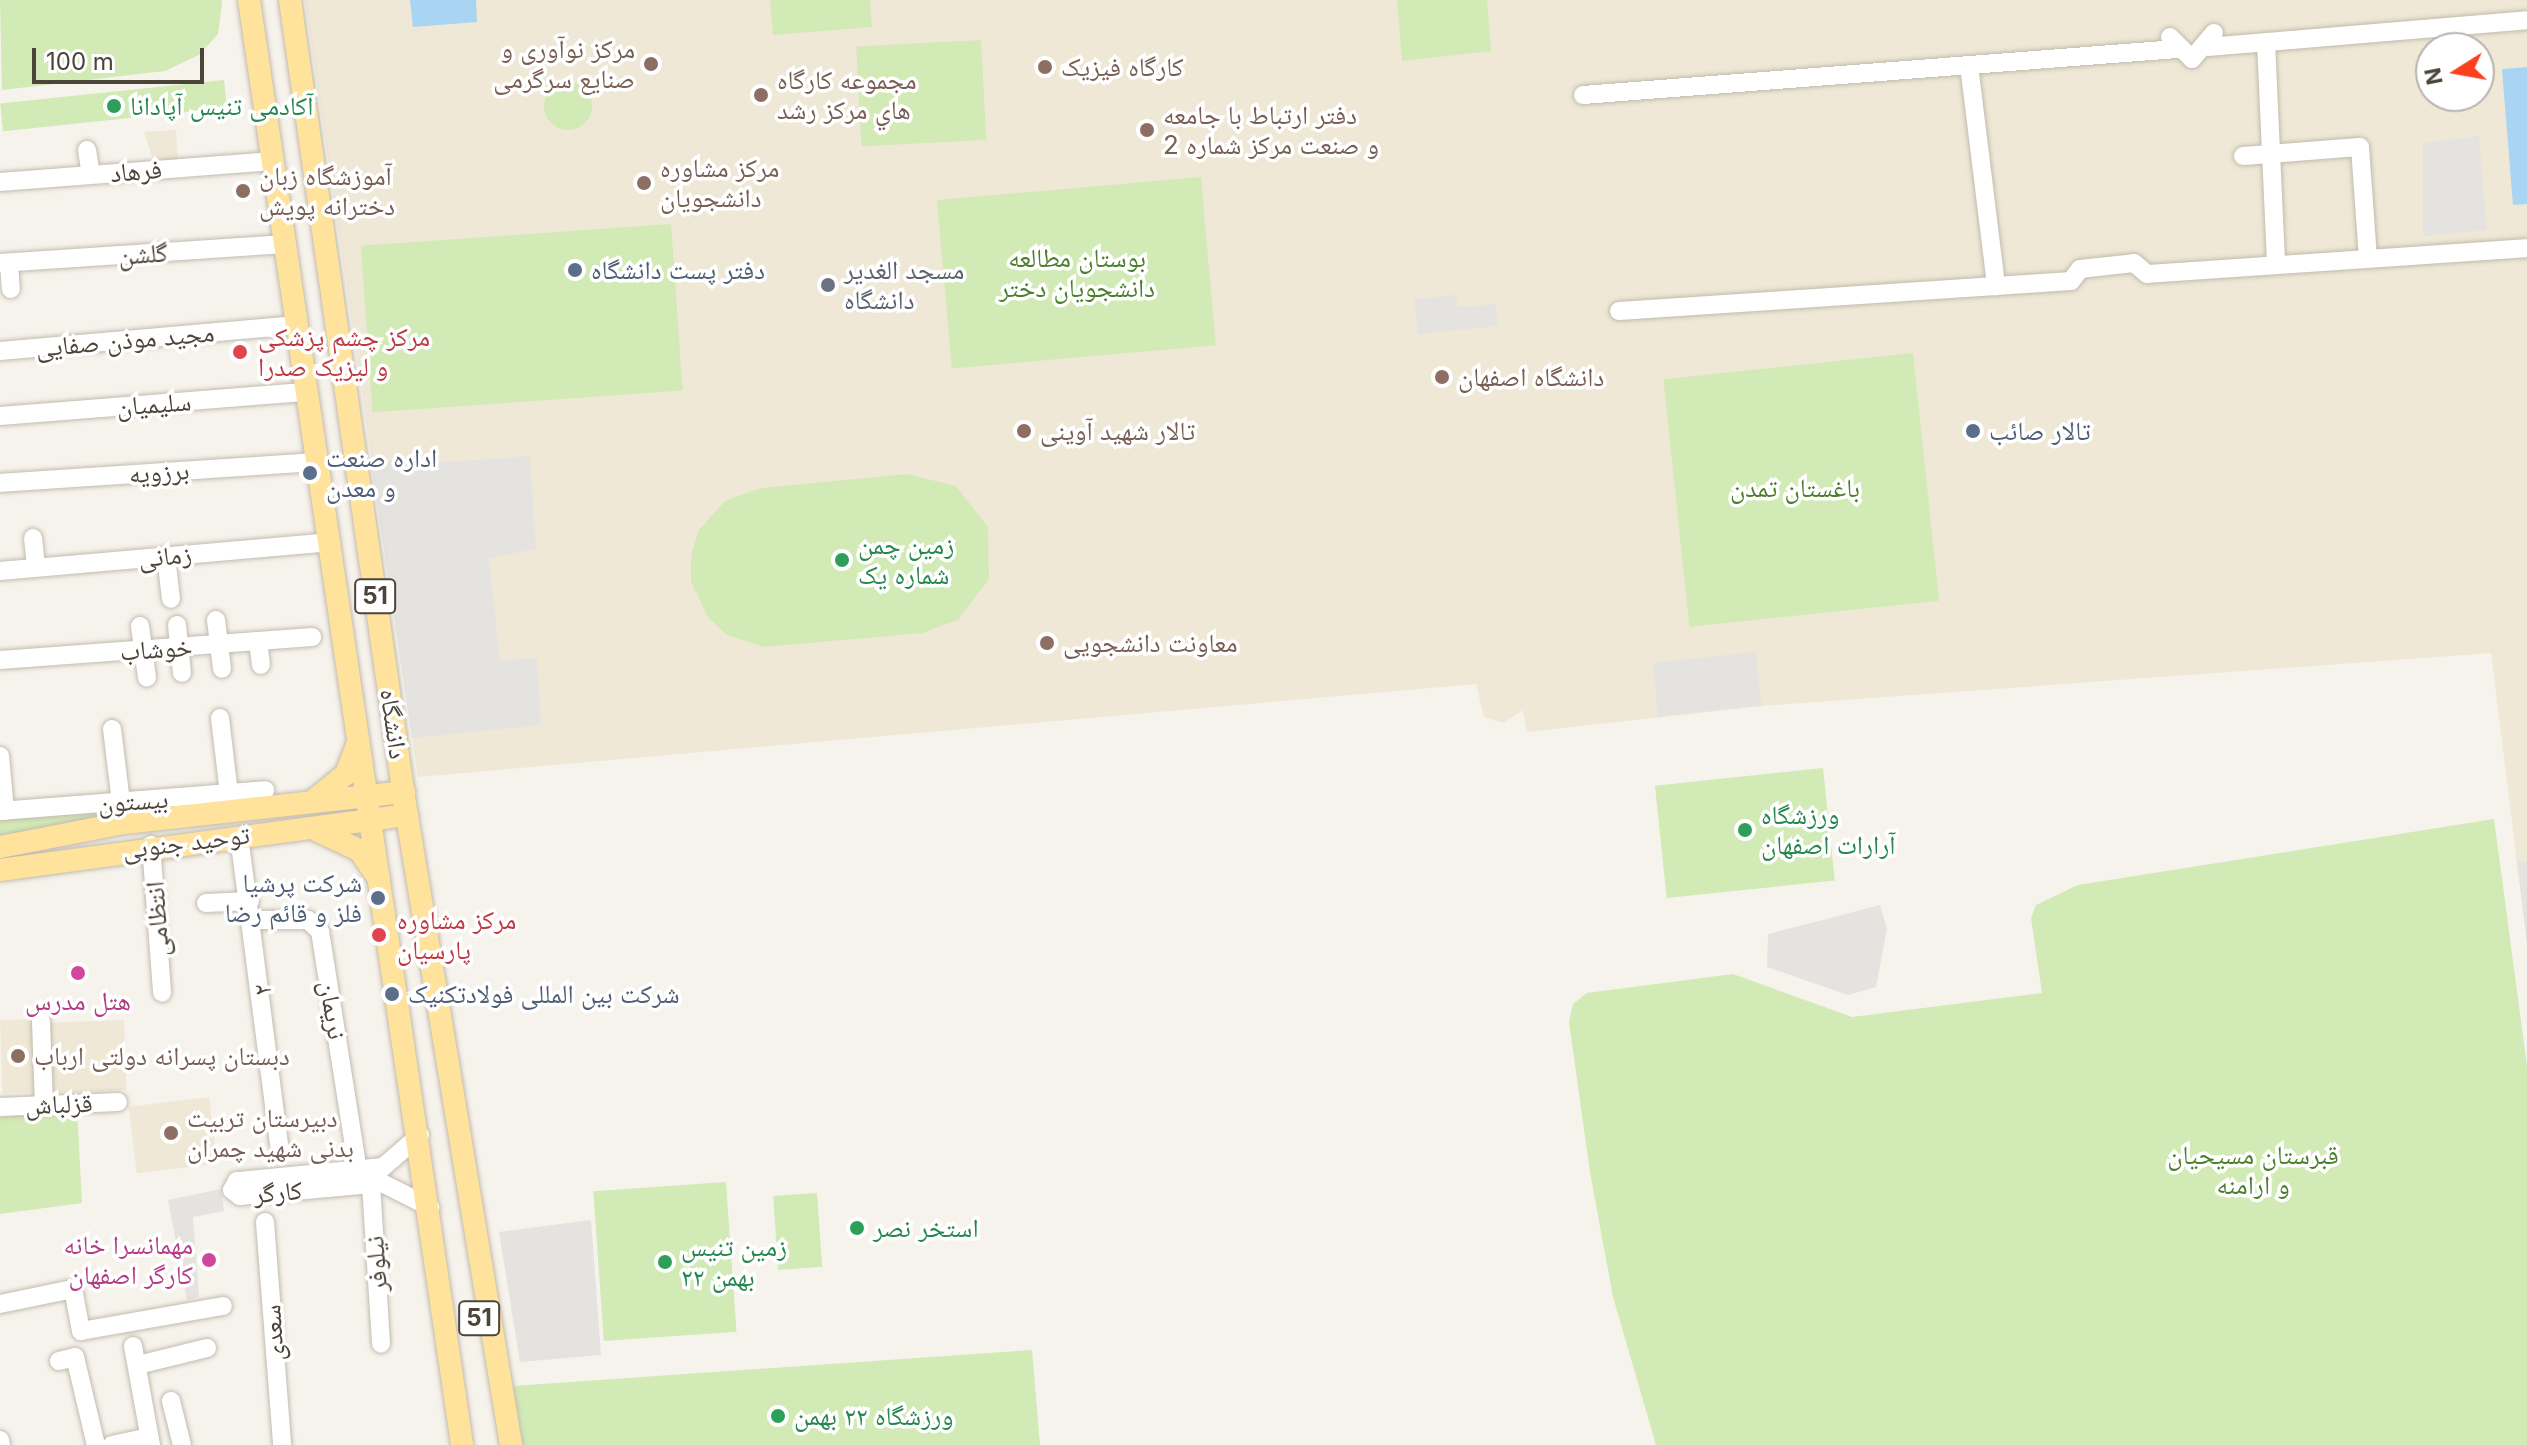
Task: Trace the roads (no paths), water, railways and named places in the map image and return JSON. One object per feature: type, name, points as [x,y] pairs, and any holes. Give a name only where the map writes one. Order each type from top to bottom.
[{"type":"main road","name":"دانشگاه","points":[[249,0],[368,796]]},
{"type":"main road","name":"دانشگاه","points":[[290,0],[407,815],[465,1191],[511,1445]]},
{"type":"main road","points":[[306,805],[346,774],[359,741]]},
{"type":"main road","name":"توحید جنوبی","points":[[0,847],[125,812],[306,805],[404,792]]},
{"type":"main road","name":"51","points":[[368,796],[430,1207],[472,1445]]},
{"type":"main road","points":[[9,869],[38,851],[136,831],[125,812]]},
{"type":"main road","name":"توحید جنوبی","points":[[9,869],[151,845],[407,815]]},
{"type":"main road","points":[[309,828],[359,850],[382,883]]},
{"type":"main road","name":"51","points":[[465,1191],[496,1445]]},
{"type":"main road","points":[[430,1207],[462,1445]]},
{"type":"street","points":[[1583,95],[1969,65],[2173,43],[2192,59],[2211,40],[2266,42],[2527,20]]},
{"type":"street","points":[[2266,42],[2276,265]]},
{"type":"street","points":[[1969,65],[1996,286]]},
{"type":"street","points":[[2243,156],[2360,147],[2368,258]]},
{"type":"street","points":[[87,150],[91,175]]},
{"type":"street","name":"فرهاد","points":[[0,182],[273,161]]},
{"type":"street","name":"گلشن","points":[[5,263],[285,244]]},
{"type":"street","points":[[1619,311],[2071,281],[2080,269],[2134,263],[2147,274],[2527,248]]},
{"type":"street","points":[[5,263],[11,289]]},
{"type":"street","name":"مجید موذن صفایی","points":[[0,351],[297,325]]},
{"type":"street","name":"سلیمیان","points":[[0,416],[307,392]]},
{"type":"street","name":"برزویه","points":[[0,483],[318,462]]},
{"type":"street","points":[[33,538],[36,567]]},
{"type":"street","name":"زمانی","points":[[0,571],[329,542]]},
{"type":"street","points":[[166,556],[171,599]]},
{"type":"street","points":[[216,620],[222,669]]},
{"type":"street","points":[[177,625],[182,673]]},
{"type":"street","points":[[140,626],[147,678]]},
{"type":"street","name":"خوشاب","points":[[0,660],[312,637]]},
{"type":"street","points":[[258,641],[261,665]]},
{"type":"street","points":[[220,718],[229,793]]},
{"type":"street","points":[[112,729],[125,812]]},
{"type":"street","points":[[0,756],[3,811]]},
{"type":"street","name":"بیستون","points":[[3,811],[125,812],[229,793],[265,790]]},
{"type":"street","name":"۲","points":[[239,836],[254,920],[279,1145]]},
{"type":"street","name":"انتظامی","points":[[151,845],[162,993]]},
{"type":"street","points":[[206,903],[250,901]]},
{"type":"street","name":"نریمان","points":[[254,920],[308,920],[320,931],[356,1159]]},
{"type":"street","points":[[41,1021],[44,1105]]},
{"type":"street","name":"قزلباش","points":[[0,1107],[118,1102]]},
{"type":"street","name":"کارگر","points":[[420,1135],[383,1167],[237,1181],[232,1190],[240,1196],[398,1184],[430,1207]]},
{"type":"street","name":"نیلوفر","points":[[371,1184],[381,1344]]},
{"type":"street","name":"سعدی","points":[[265,1222],[282,1445]]},
{"type":"street","points":[[0,1304],[73,1289],[81,1331],[223,1306]]},
{"type":"street","points":[[116,1438],[150,1441],[135,1356],[207,1348]]},
{"type":"street","points":[[59,1361],[75,1357],[96,1445]]},
{"type":"street","points":[[171,1401],[182,1445]]},
{"type":"water","points":[[410,0],[476,0],[477,22],[413,27]]},
{"type":"water","points":[[2527,67],[2527,204],[2513,205],[2502,69]]},
{"type":"place","name":"مرکز نوآوری و صنایع سرگرمی","points":[[651,64]]},
{"type":"place","name":"کارگاه فیزیک","points":[[1045,67]]},
{"type":"place","name":"مجموعه کارگاه هاي مرکز رشد","points":[[761,95]]},
{"type":"place","name":"آکادمی تنیس آپادانا","points":[[114,106]]},
{"type":"place","name":"دفتر ارتباط با جامعه و صنعت مرکز شماره 2","points":[[1147,130]]},
{"type":"place","name":"مرکز مشاوره دانشجویان","points":[[644,183]]},
{"type":"place","name":"آموزشگاه زبان دخترانه پویش","points":[[243,191]]},
{"type":"place","name":"دفتر پست دانشگاه","points":[[575,270]]},
{"type":"place","name":"مسجد الغدیر دانشگاه","points":[[828,285]]},
{"type":"place","name":"مرکز چشم پزشکی و لیزیک صدرا","points":[[240,352]]},
{"type":"place","name":"دانشگاه اصفهان","points":[[1442,377]]},
{"type":"place","name":"تالار شهید آوینی","points":[[1024,431]]},
{"type":"place","name":"تالار صائب","points":[[1973,431]]},
{"type":"place","name":"اداره صنعت و معدن","points":[[310,473]]},
{"type":"place","name":"زمین چمن شماره یک","points":[[842,560]]},
{"type":"place","name":"معاونت دانشجویی","points":[[1047,643]]},
{"type":"place","name":"ورزشگاه آرارات اصفهان","points":[[1745,830]]},
{"type":"place","name":"شرکت پرشیا فلز و قائم رضا","points":[[378,898]]},
{"type":"place","name":"مرکز مشاوره پارسیان","points":[[379,935]]},
{"type":"place","name":"هتل مدرس","points":[[78,973]]},
{"type":"place","name":"شرکت بین المللی فولادتکنیک","points":[[392,994]]},
{"type":"place","name":"دبستان پسرانه دولتی ارباب","points":[[18,1056]]},
{"type":"place","name":"دبیرستان تربیت بدنی شهید چمران","points":[[171,1133]]},
{"type":"place","name":"استخر نصر","points":[[857,1228]]},
{"type":"place","name":"مهمانسرا خانه کارگر اصفهان","points":[[209,1260]]},
{"type":"place","name":"زمین تنیس ۲۲ بهمن","points":[[665,1262]]},
{"type":"place","name":"ورزشگاه ۲۲ بهمن","points":[[778,1416]]},
{"type":"park label","name":"بوستان مطالعه دانشجویان دختر","points":[[1077,273]]},
{"type":"park label","name":"باغستان تمدن","points":[[1795,488]]},
{"type":"park label","name":"قبرستان مسیحیان و ارامنه","points":[[2253,1170]]}]
